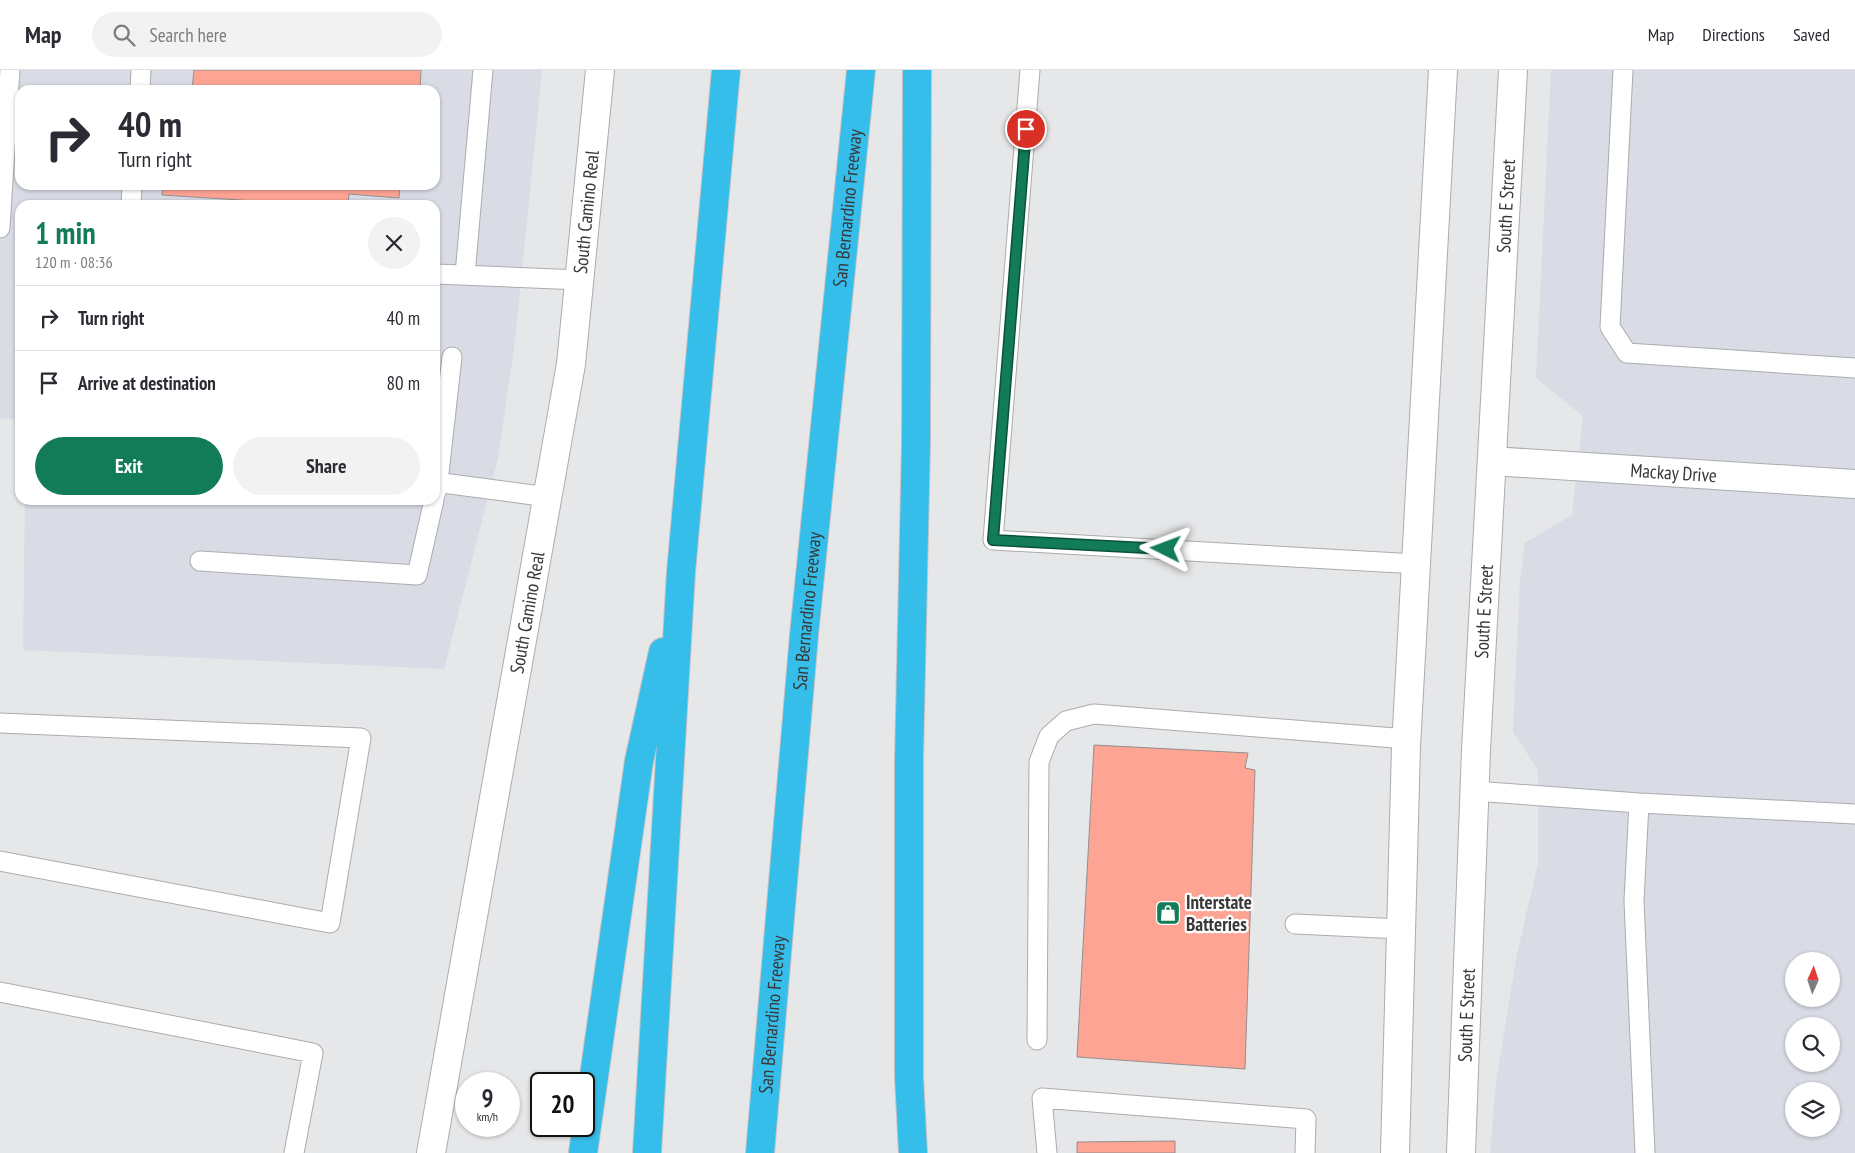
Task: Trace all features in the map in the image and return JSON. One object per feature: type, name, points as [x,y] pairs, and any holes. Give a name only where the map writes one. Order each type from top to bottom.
[{"type":"highway","points":[[647,1153],[681,572],[726,70]]},
{"type":"highway","name":"San Bernardino Freeway","points":[[760,1153],[804,635],[861,70]]},
{"type":"highway","points":[[913,1153],[909,1077],[909,759],[916,432],[917,70]]},
{"type":"highway","points":[[583,1153],[639,760],[681,572]]},
{"type":"main road","name":"South Camino Real","points":[[432,1153],[572,364],[600,70]]},
{"type":"main road","points":[[1395,1153],[1407,739],[1443,70]]},
{"type":"main road","name":"South E Street","points":[[1460,1153],[1474,791],[1513,70]]},
{"type":"main road","name":"Mackay Drive","points":[[1492,461],[1855,484]]},
{"type":"lane","points":[[0,228],[10,70]]},
{"type":"lane","points":[[140,85],[141,70]]},
{"type":"lane","points":[[465,275],[483,70]]},
{"type":"lane","points":[[1030,70],[993,540],[1417,564]]},
{"type":"lane","points":[[1623,70],[1610,327],[1626,353],[1855,368]]},
{"type":"lane","points":[[440,274],[580,280]]},
{"type":"lane","points":[[440,451],[452,357]]},
{"type":"lane","points":[[440,490],[548,497]]},
{"type":"lane","points":[[200,561],[417,575],[432,505]]},
{"type":"lane","points":[[1037,1040],[1039,762],[1049,736],[1066,721],[1094,714],[1407,739]]},
{"type":"lane","points":[[0,724],[361,738],[330,923],[0,861]]},
{"type":"lane","points":[[1474,791],[1639,803],[1855,814]]},
{"type":"lane","points":[[1639,803],[1634,901],[1645,1153]]},
{"type":"lane","points":[[1295,924],[1401,929]]},
{"type":"lane","points":[[0,992],[313,1053],[294,1153]]},
{"type":"lane","points":[[1047,1153],[1042,1098],[1306,1119],[1305,1153]]},
{"type":"shaded area","points":[[0,70],[542,70],[514,349],[498,458],[444,669],[23,650],[25,505],[440,505],[440,200],[15,200],[15,420],[0,418]]},
{"type":"shaded area","points":[[1551,70],[1855,70],[1855,1153],[1490,1153],[1496,1081],[1517,954],[1538,864],[1538,770],[1513,732],[1520,581],[1525,543],[1572,515],[1583,416],[1536,378]]},
{"type":"building","points":[[194,70],[421,70],[420,85],[192,85]]},
{"type":"building","points":[[162,190],[400,190],[399,198],[349,194],[348,200],[240,200],[162,195]]},
{"type":"building","name":"Interstate Batteries","points":[[1094,745],[1248,753],[1245,768],[1255,770],[1245,1069],[1077,1057]]},
{"type":"building","points":[[1175,1141],[1175,1153],[1077,1153],[1077,1142]]},
{"type":"place","name":"Interstate Batteries","points":[[1168,913]]},
{"type":"route","points":[[1026,129],[993,540],[1166,549]]}]
